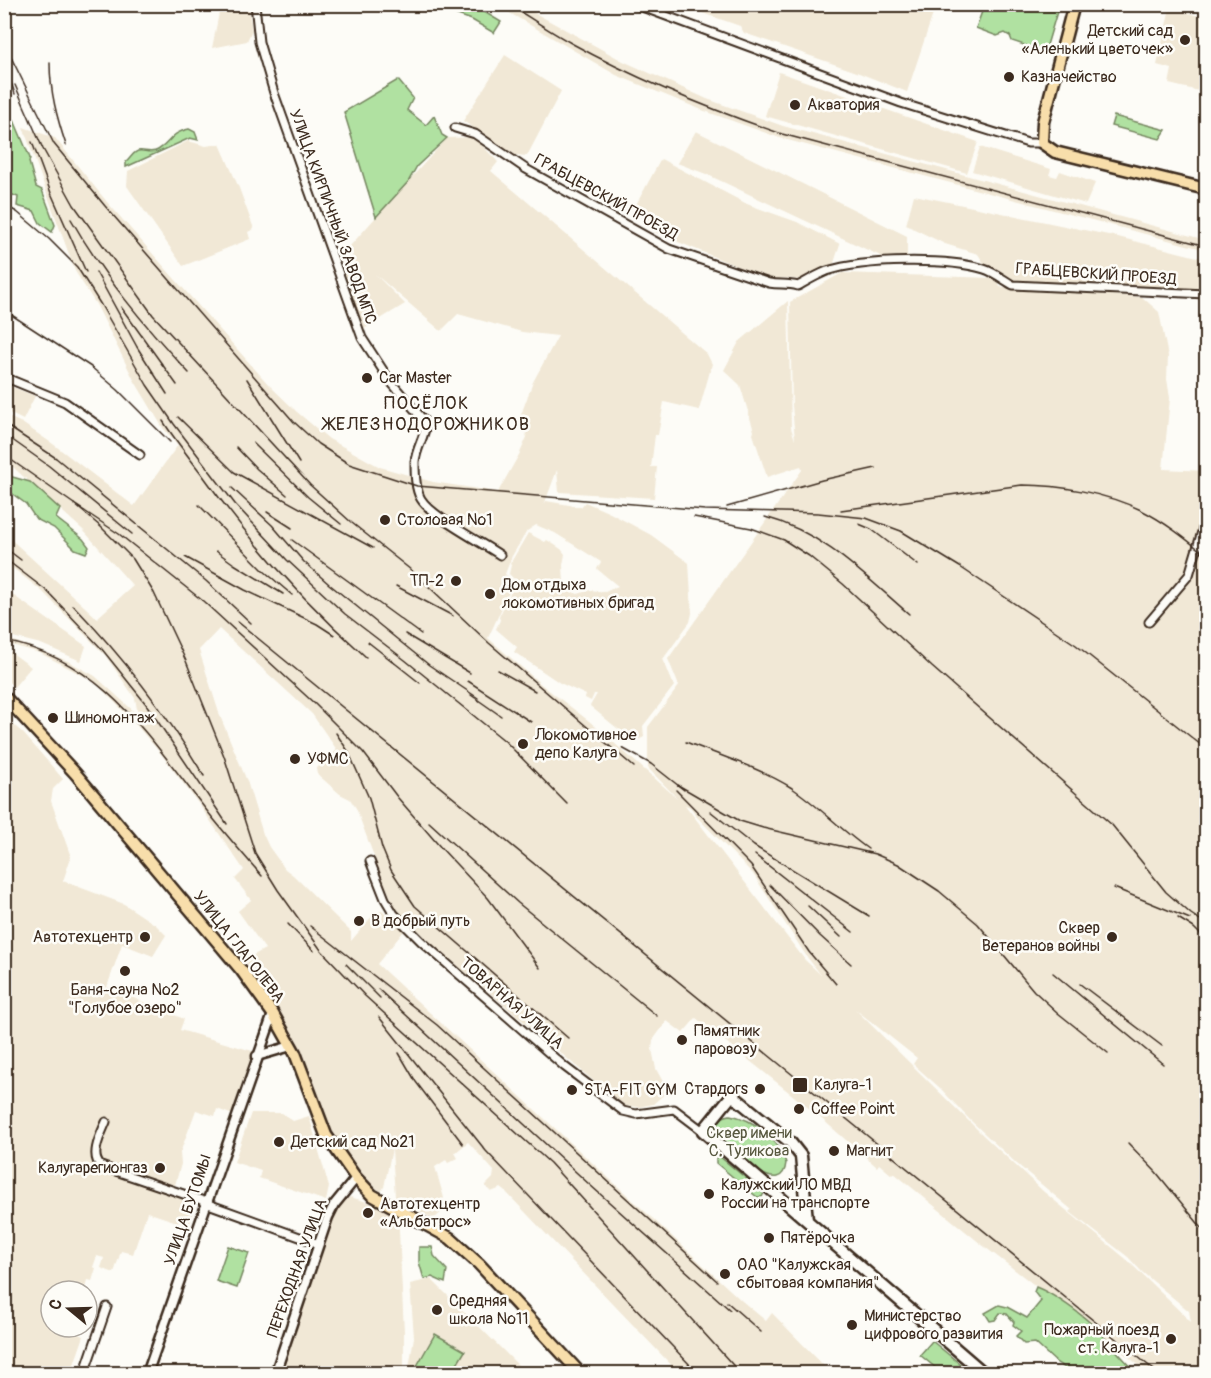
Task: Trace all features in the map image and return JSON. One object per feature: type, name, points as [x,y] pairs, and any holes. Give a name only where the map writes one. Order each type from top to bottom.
[{"type":"main road","points":[[1074,4],[1043,122],[1042,143],[1055,152],[1206,189]]},
{"type":"main road","name":"УЛИЦА ГЛАГОЛЕВА","points":[[4,696],[75,773],[213,935],[273,1014],[291,1046],[326,1135],[356,1178],[372,1194],[450,1238],[479,1264],[581,1374]]},
{"type":"main road","points":[[807,1220],[801,1156],[790,1142],[732,1095],[703,1131],[985,1374]]},
{"type":"street","name":"УЛИЦА КИРПИЧНЫЙ ЗАВОД МПС","points":[[255,4],[259,42],[274,93],[362,338],[390,381],[426,423],[426,434],[415,460],[420,498],[452,525],[500,555]]},
{"type":"street","points":[[634,4],[902,103],[1028,142],[1042,143]]},
{"type":"street","name":"ГРАБЦЕВСКИЙ ПРОЕЗД","points":[[455,128],[475,134],[526,169],[669,249],[778,285],[786,283],[798,286],[826,271],[855,265],[902,261],[965,264],[987,270],[1013,285],[1206,294]]},
{"type":"street","points":[[4,377],[65,402],[140,455]]},
{"type":"street","points":[[1149,622],[1189,575],[1206,518]]},
{"type":"street","name":"ТОВАРНАЯ УЛИЦА","points":[[370,861],[385,899],[394,914],[421,941],[565,1067],[627,1113],[674,1109],[703,1131]]},
{"type":"street","name":"УЛИЦА БУТОМЫ","points":[[147,1374],[273,1014]]},
{"type":"street","points":[[257,1056],[291,1046]]},
{"type":"street","points":[[106,1122],[95,1154],[97,1163],[101,1166],[319,1244]]},
{"type":"street","name":"ПЕРЕХОДНАЯ УЛИЦА","points":[[275,1374],[334,1205],[356,1178]]},
{"type":"street","points":[[84,1374],[106,1307]]},
{"type":"shaded area","points":[[218,5],[248,5],[252,30],[247,41],[212,48],[219,13]]},
{"type":"shaded area","points":[[496,5],[520,5],[623,61],[707,99],[783,126],[1206,240],[1206,250],[780,138],[702,110],[616,75]]},
{"type":"shaded area","points":[[679,5],[936,5],[907,92],[744,33],[740,26]]},
{"type":"shaded area","name":"Детский сад «Аленький цветочек»","points":[[1203,7],[1206,8],[1206,99],[1198,97],[1199,91],[1169,84],[1172,69],[1157,65],[1170,8],[1199,16]]},
{"type":"shaded area","points":[[505,55],[561,91],[527,156],[515,155],[463,121]]},
{"type":"shaded area","points":[[779,72],[978,142],[967,173],[765,116]]},
{"type":"shaded area","points":[[23,127],[55,138],[107,202],[269,385],[329,439],[380,467],[433,482],[498,492],[527,437],[519,420],[533,382],[558,336],[522,332],[458,314],[441,331],[375,274],[405,304],[364,329],[341,264],[353,255],[350,246],[447,138],[474,137],[498,162],[491,171],[707,354],[712,364],[699,410],[664,402],[658,435],[655,435],[651,467],[657,467],[654,498],[559,492],[557,470],[544,505],[546,501],[581,507],[585,502],[651,535],[689,563],[692,613],[690,622],[663,659],[674,686],[643,726],[644,737],[634,742],[590,706],[597,694],[594,694],[591,701],[585,698],[586,695],[560,683],[514,652],[517,647],[496,629],[499,617],[516,581],[509,574],[510,564],[528,533],[545,542],[547,540],[561,549],[565,554],[564,584],[578,594],[590,590],[605,592],[618,586],[597,569],[601,562],[555,533],[536,525],[527,531],[512,556],[505,574],[514,582],[488,638],[542,685],[589,721],[678,799],[648,768],[648,727],[679,686],[668,659],[802,470],[801,466],[767,477],[740,385],[724,370],[739,342],[788,301],[791,428],[795,440],[790,302],[842,273],[993,278],[998,280],[1000,287],[1142,297],[1159,312],[1168,356],[1167,379],[1170,398],[1163,469],[1206,471],[1206,1373],[1149,1373],[981,1244],[894,1173],[892,1175],[879,1164],[877,1167],[815,1113],[696,1018],[683,1033],[667,1021],[653,1040],[652,1049],[656,1069],[668,1091],[653,1104],[639,1107],[626,1106],[615,1099],[431,943],[395,907],[356,808],[350,799],[340,794],[317,774],[316,769],[337,750],[312,714],[219,629],[199,650],[220,716],[247,781],[263,834],[269,847],[285,869],[351,932],[351,941],[374,914],[382,911],[404,931],[377,964],[742,1301],[766,1321],[772,1313],[831,1373],[718,1373],[712,1365],[705,1373],[679,1373],[505,1191],[501,1188],[491,1192],[485,1186],[493,1178],[494,1171],[468,1142],[455,1153],[458,1158],[448,1163],[446,1160],[435,1167],[444,1198],[440,1201],[446,1208],[434,1219],[395,1197],[392,1149],[381,1192],[359,1173],[337,1143],[294,1038],[280,1012],[246,962],[248,958],[265,949],[238,911],[251,900],[235,879],[244,870],[162,755],[95,682],[40,653],[5,643],[5,639],[14,641],[68,661],[95,676],[138,715],[135,698],[105,655],[43,592],[5,562],[5,534],[97,618],[133,586],[83,530],[5,460],[4,415],[22,423],[53,444],[134,506],[178,445],[163,428],[134,380],[97,306],[75,271]],"holes":[[[685,805],[690,807],[694,814],[753,874],[821,975],[805,960]],[[855,1009],[917,1058],[913,1064],[1017,1164],[1072,1210],[1070,1212],[1128,1257],[1142,1272],[1189,1311],[1191,1322],[1125,1258],[1044,1192]]]},
{"type":"shaded area","points":[[696,131],[907,236],[907,258],[889,260],[706,174],[677,163]]},
{"type":"shaded area","points":[[188,141],[206,146],[220,144],[254,229],[248,232],[250,239],[183,266],[127,186],[128,171]]},
{"type":"shaded area","points":[[980,147],[1051,169],[1049,175],[1057,177],[1060,171],[1095,183],[1086,204],[972,171]]},
{"type":"shaded area","points":[[661,159],[747,204],[797,222],[840,244],[834,263],[803,280],[783,278],[773,281],[654,232],[657,225],[632,212]]},
{"type":"shaded area","points":[[914,195],[1118,237],[1205,259],[1200,291],[1014,282],[985,265],[978,254],[945,244],[906,225]]},
{"type":"shaded area","points":[[4,384],[35,396],[23,420],[5,411]]},
{"type":"shaded area","points":[[4,589],[86,646],[81,661],[41,644],[5,635]]},
{"type":"shaded area","points":[[4,647],[31,667],[14,687],[5,679]]},
{"type":"shaded area","points":[[4,717],[23,733],[63,779],[53,789],[51,801],[71,857],[63,881],[124,904],[156,925],[166,935],[153,956],[122,944],[107,987],[184,1019],[180,1030],[256,1052],[233,1115],[217,1109],[215,1116],[196,1110],[180,1153],[181,1164],[175,1185],[156,1188],[197,1203],[189,1226],[147,1212],[133,1254],[121,1251],[114,1273],[101,1268],[104,1258],[97,1256],[93,1267],[96,1268],[93,1279],[39,1279],[39,1339],[83,1339],[71,1373],[10,1374],[5,1372]]},
{"type":"shaded area","name":"Детский сад №21","points":[[251,1113],[282,1113],[293,1121],[309,1116],[329,1187],[326,1201],[259,1178],[261,1171],[234,1162]]},
{"type":"shaded area","points":[[350,1197],[398,1211],[404,1373],[278,1374],[332,1211]]},
{"type":"shaded area","name":"Средняя школа №11","points":[[431,1279],[526,1373],[408,1374],[414,1337],[410,1284]]},
{"type":"green space","points":[[992,4],[1059,5],[1045,52],[1012,41],[1005,33],[997,36],[976,28],[984,6],[990,8]]},
{"type":"green space","points":[[429,5],[473,5],[501,22],[494,33],[472,20]]},
{"type":"green space","points":[[398,80],[413,98],[407,110],[426,125],[434,116],[442,135],[447,138],[417,166],[408,182],[376,217],[344,112]]},
{"type":"green space","points":[[4,91],[30,158],[36,187],[42,190],[55,225],[52,232],[40,223],[34,211],[17,206],[18,197],[5,192]]},
{"type":"green space","points":[[1114,116],[1166,130],[1160,139],[1111,126]]},
{"type":"green space","points":[[189,129],[195,132],[198,140],[190,138],[126,167],[126,162],[136,152],[155,151],[163,147],[177,133]]},
{"type":"green space","points":[[9,476],[30,482],[60,509],[56,518],[83,539],[89,547],[86,553],[75,549],[54,528],[36,519],[26,504],[6,489]]},
{"type":"green space","name":"Сквер имени С. Туликова","points":[[730,1115],[748,1121],[772,1138],[786,1163],[782,1174],[775,1177],[755,1169],[719,1138],[717,1130],[719,1120]]},
{"type":"green space","points":[[719,1156],[764,1193],[762,1197],[757,1197],[716,1163],[716,1158]]},
{"type":"green space","points":[[228,1246],[249,1253],[237,1288],[216,1281]]},
{"type":"green space","points":[[419,1247],[432,1247],[434,1256],[447,1270],[445,1283],[432,1277],[424,1279],[419,1262]]},
{"type":"green space","points":[[1036,1287],[1060,1300],[1084,1318],[1138,1373],[1073,1373],[1057,1363],[1035,1343],[1024,1344],[1016,1336],[1021,1331],[1013,1325],[1014,1322],[1007,1314],[1000,1313],[995,1320],[990,1321],[985,1313],[999,1305],[1027,1318],[1041,1301],[1034,1292]]},
{"type":"green space","points":[[435,1334],[465,1351],[452,1373],[413,1373]]},
{"type":"green space","points":[[932,1341],[971,1373],[942,1373],[920,1355]]},
{"type":"railway","points":[[508,4],[596,57],[701,104],[782,134],[1206,246]]},
{"type":"railway","points":[[4,43],[54,144],[105,206],[294,422],[318,444],[349,464],[417,486],[705,510],[818,513],[866,518],[901,531],[960,567],[1076,645],[1206,749]]},
{"type":"railway","points":[[4,63],[15,94]]},
{"type":"railway","points":[[50,63],[55,105],[66,145]]},
{"type":"railway","points":[[15,85],[43,149],[74,205],[153,315],[310,485],[352,523],[411,570],[489,643],[634,767]]},
{"type":"railway","points":[[32,142],[51,193],[86,272]]},
{"type":"railway","points":[[4,205],[17,212],[49,239],[77,267],[147,385],[174,424],[235,504],[287,560],[345,614],[505,741],[567,804]]},
{"type":"railway","points":[[71,219],[83,240],[125,299],[189,373]]},
{"type":"railway","points":[[96,272],[137,347],[167,394]]},
{"type":"railway","points":[[121,307],[177,385]]},
{"type":"railway","points":[[4,310],[91,367],[118,390],[170,442]]},
{"type":"railway","points":[[247,379],[299,463]]},
{"type":"railway","points":[[178,417],[234,472],[373,548]]},
{"type":"railway","points":[[163,421],[219,498],[258,546],[299,592],[366,657]]},
{"type":"railway","points":[[4,424],[56,458],[206,581],[251,623]]},
{"type":"railway","points":[[4,434],[49,466],[132,534]]},
{"type":"railway","points":[[253,443],[308,497],[341,524]]},
{"type":"railway","points":[[236,447],[287,495]]},
{"type":"railway","points":[[4,455],[74,504]]},
{"type":"railway","points":[[727,507],[822,480],[876,468]]},
{"type":"railway","points":[[841,510],[1022,485],[1052,487],[1083,491],[1141,510],[1167,525],[1206,555]]},
{"type":"railway","points":[[232,488],[272,525],[304,562],[329,584],[429,665],[478,698]]},
{"type":"railway","points":[[540,968],[488,898],[398,798],[363,752],[315,704],[203,601],[119,534],[74,504],[133,559],[154,593],[186,661],[224,756],[255,853],[321,950],[365,996],[550,1163],[741,1374]]},
{"type":"railway","points":[[199,505],[264,571],[292,595]]},
{"type":"railway","points":[[267,512],[292,528]]},
{"type":"railway","points":[[694,517],[751,528],[784,540],[809,556],[1112,825],[1166,892],[1206,924]]},
{"type":"railway","points":[[765,517],[806,533],[824,544],[909,614]]},
{"type":"railway","points":[[859,524],[871,529],[918,565]]},
{"type":"railway","points":[[292,540],[421,634]]},
{"type":"railway","points":[[4,547],[21,560]]},
{"type":"railway","points":[[216,551],[283,594]]},
{"type":"railway","points":[[185,557],[245,590],[317,624],[334,635]]},
{"type":"railway","points":[[4,558],[47,591],[101,648],[146,704],[227,824]]},
{"type":"railway","points":[[396,586],[453,616]]},
{"type":"railway","points":[[73,605],[143,687],[175,730],[204,776]]},
{"type":"railway","points":[[238,622],[1159,1374]]},
{"type":"railway","points":[[405,634],[470,673]]},
{"type":"railway","points":[[4,641],[37,650],[67,664],[94,681],[139,725],[262,876]]},
{"type":"railway","points":[[368,642],[420,683]]},
{"type":"railway","points":[[498,670],[535,691]]},
{"type":"railway","points":[[468,681],[531,722]]},
{"type":"railway","points":[[471,695],[501,716]]},
{"type":"railway","points":[[336,733],[348,751],[369,798],[382,848],[391,870],[415,906],[568,1038]]},
{"type":"railway","points":[[686,742],[754,768],[792,788],[868,849]]},
{"type":"railway","points":[[622,748],[651,764],[684,790]]},
{"type":"railway","points":[[678,785],[740,821],[875,854],[898,864],[939,891],[978,924],[1034,991],[1108,1053]]},
{"type":"railway","points":[[676,790],[751,866],[809,952],[836,984]]},
{"type":"railway","points":[[710,811],[754,846],[869,916]]},
{"type":"railway","points":[[429,822],[518,903],[657,1016]]},
{"type":"railway","points":[[755,855],[853,932]]},
{"type":"railway","points":[[770,885],[851,964]]},
{"type":"railway","points":[[1114,888],[1190,919]]},
{"type":"railway","points":[[808,906],[841,937]]},
{"type":"railway","points":[[1178,918],[1194,928],[1206,940]]},
{"type":"railway","points":[[288,924],[314,951]]},
{"type":"railway","points":[[310,926],[437,1025],[717,1281]]},
{"type":"railway","points":[[346,964],[380,998]]},
{"type":"railway","points":[[1053,973],[1163,1064]]},
{"type":"railway","points":[[1080,984],[1162,1046]]},
{"type":"railway","points":[[378,989],[590,1185],[730,1310]]},
{"type":"railway","points":[[379,1017],[486,1151],[691,1366]]},
{"type":"railway","points":[[399,1053],[416,1082],[463,1144]]},
{"type":"railway","points":[[1128,1143],[1156,1172],[1206,1233]]},
{"type":"railway","points":[[727,1302],[761,1332]]},
{"type":"place","name":"Детский сад «Аленький цветочек»","points":[[1185,40]]},
{"type":"place","name":"Казначейство","points":[[1009,77]]},
{"type":"place","name":"Акватория","points":[[795,105]]},
{"type":"place","name":"Car Master","points":[[367,378]]},
{"type":"place","name":"Столовая №1","points":[[385,520]]},
{"type":"place","name":"ТП-2","points":[[456,581]]},
{"type":"place","name":"Дом отдыха локомотивных бригад","points":[[490,594]]},
{"type":"place","name":"Шиномонтаж","points":[[53,718]]},
{"type":"place","name":"Локомотивное депо Калуга","points":[[523,744]]},
{"type":"place","name":"УФМС","points":[[295,759]]},
{"type":"place","name":"В добрый путь","points":[[359,921]]},
{"type":"place","name":"Автотехцентр","points":[[145,937]]},
{"type":"place","name":"Сквер Ветеранов войны","points":[[1112,937]]},
{"type":"place","name":"Баня-сауна №2 \"Голубое озеро\"","points":[[125,971]]},
{"type":"place","name":"Памятник паровозу","points":[[682,1040]]},
{"type":"place","name":"Калуга-1","points":[[800,1085]]},
{"type":"place","name":"Стардогs","points":[[760,1089]]},
{"type":"place","name":"STA-FIT GYM","points":[[572,1090]]},
{"type":"place","name":"Coffee Point","points":[[799,1109]]},
{"type":"place","name":"Детский сад №21","points":[[279,1142]]},
{"type":"place","name":"Магнит","points":[[834,1151]]},
{"type":"place","name":"Калугарегионгаз","points":[[160,1168]]},
{"type":"place","name":"Калужский ЛО МВД России на транспорте","points":[[709,1194]]},
{"type":"place","name":"Автотехцентр «Альбатрос»","points":[[368,1213]]},
{"type":"place","name":"Пятёрочка","points":[[769,1238]]},
{"type":"place","name":"ОАО \"Калужская сбытовая компания\"","points":[[725,1274]]},
{"type":"place","name":"Средняя школа №11","points":[[437,1310]]},
{"type":"place","name":"Министерство цифрового развития","points":[[852,1325]]},
{"type":"place","name":"Пожарный поезд ст. Калуга-1","points":[[1171,1339]]},
{"type":"district","name":"ПОСЁЛОК ЖЕЛЕЗНОДОРОЖНИКОВ","points":[[427,413]]}]
